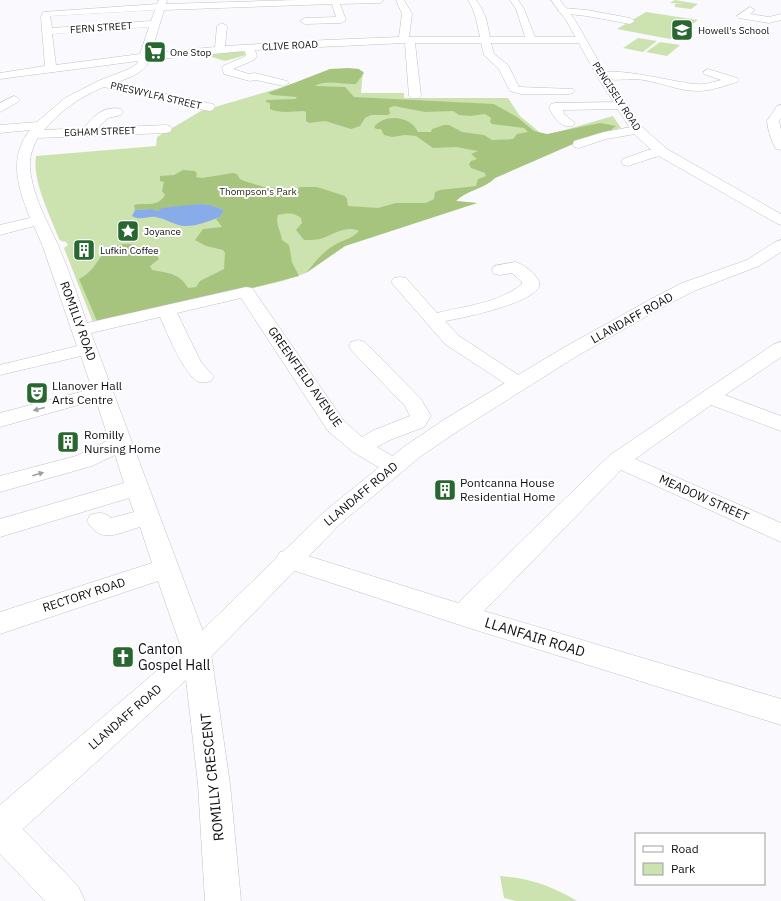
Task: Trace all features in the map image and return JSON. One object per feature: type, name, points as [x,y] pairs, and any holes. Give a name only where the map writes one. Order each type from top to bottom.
[{"type":"street","points":[[51,68],[46,11],[162,3],[211,9],[380,0]]},
{"type":"street","points":[[400,0],[407,14],[407,40],[415,96]]},
{"type":"street","points":[[472,0],[477,8],[489,55],[504,67],[514,88],[521,91],[569,91]]},
{"type":"street","points":[[514,0],[520,9],[531,40]]},
{"type":"street","name":"PENCISELY ROAD","points":[[555,0],[582,40],[602,76],[637,130],[662,152],[781,220]]},
{"type":"street","points":[[335,2],[340,16]]},
{"type":"street","points":[[142,61],[162,3]]},
{"type":"street","points":[[750,10],[742,16],[769,20],[781,17]]},
{"type":"street","points":[[563,11],[587,13],[630,22]]},
{"type":"street","points":[[300,13],[340,16]]},
{"type":"street","points":[[305,21],[340,16]]},
{"type":"street","name":"FERN STREET","points":[[48,31],[154,24]]},
{"type":"street","points":[[106,37],[111,30],[110,26]]},
{"type":"street","points":[[220,50],[222,26]]},
{"type":"street","name":"CLIVE ROAD","points":[[0,76],[51,68],[142,61],[293,41],[306,44],[407,40],[582,40]]},
{"type":"street","points":[[300,54],[309,53],[306,44]]},
{"type":"street","points":[[218,64],[250,58],[252,56],[249,48]]},
{"type":"street","name":"ROMILLY ROAD","points":[[181,57],[142,61],[102,82],[58,109],[37,130],[24,157],[22,166],[24,181],[51,247],[197,653]]},
{"type":"street","points":[[197,58],[218,64],[227,68],[228,72],[250,80],[284,83]]},
{"type":"street","points":[[602,76],[637,76],[678,86],[698,88],[709,87],[733,80],[708,72]]},
{"type":"street","name":"PRESWYLFA STREET","points":[[102,82],[209,107]]},
{"type":"street","points":[[0,108],[14,100]]},
{"type":"street","points":[[569,123],[559,116],[555,107],[621,106]]},
{"type":"street","points":[[781,110],[773,121],[775,132],[781,146]]},
{"type":"street","points":[[88,132],[102,114],[106,112],[117,112]]},
{"type":"street","name":"EGHAM STREET","points":[[0,129],[88,132],[166,129]]},
{"type":"street","points":[[579,144],[604,136],[637,130]]},
{"type":"street","points":[[628,162],[653,153],[662,152]]},
{"type":"street","name":"PENCISELY ROAD","points":[[740,196],[763,204],[781,206]]},
{"type":"street","points":[[0,230],[39,220]]},
{"type":"street","name":"LLANDAFF ROAD","points":[[0,828],[197,653],[289,559],[332,518],[393,466],[452,424],[570,352],[688,287],[753,263],[781,245]]},
{"type":"street","points":[[433,319],[502,302],[528,290],[531,286],[531,281],[515,267],[500,270]]},
{"type":"street","points":[[400,282],[452,340],[519,384]]},
{"type":"street","name":"GREENFIELD AVENUE","points":[[166,310],[246,292],[336,426],[362,447],[393,466]]},
{"type":"street","points":[[81,330],[166,310],[192,364],[204,377]]},
{"type":"street","points":[[358,346],[414,403],[421,416],[417,422],[382,434],[362,447]]},
{"type":"street","points":[[463,615],[645,440],[714,399],[781,348]]},
{"type":"street","points":[[2,370],[88,349]]},
{"type":"street","points":[[0,420],[104,392]]},
{"type":"street","points":[[714,399],[781,424]]},
{"type":"street","points":[[0,484],[84,461],[121,443]]},
{"type":"street","name":"MEADOW STREET","points":[[623,462],[781,533]]},
{"type":"street","points":[[0,528],[138,487]]},
{"type":"street","points":[[99,521],[107,528],[149,516]]},
{"type":"street","name":"LLANFAIR ROAD","points":[[289,559],[463,615],[781,712]]},
{"type":"street","name":"RECTORY ROAD","points":[[0,623],[167,568]]},
{"type":"street","name":"ROMILLY CRESCENT","points":[[197,653],[214,784],[223,901]]},
{"type":"street","points":[[0,828],[66,898],[67,901]]},
{"type":"green space","points":[[675,0],[698,4],[691,9],[675,7],[675,4],[685,4],[670,3]]},
{"type":"green space","points":[[646,12],[698,20],[670,39],[617,29]]},
{"type":"green space","points":[[638,38],[657,41],[643,52],[623,48]]},
{"type":"green space","points":[[660,42],[680,45],[667,56],[646,52]]},
{"type":"green space","points":[[236,51],[244,52],[246,55],[225,61],[205,55]]},
{"type":"green space","points":[[330,69],[359,69],[364,73],[356,84],[324,83],[315,86],[345,87],[354,97],[494,104],[517,117],[534,131],[547,134],[600,123],[616,126],[611,130],[596,134],[495,178],[486,185],[465,194],[456,201],[477,203],[345,246],[306,273],[328,249],[352,237],[359,231],[350,229],[336,232],[321,239],[304,240],[296,230],[302,223],[301,218],[290,214],[278,215],[277,218],[282,240],[289,245],[292,262],[299,276],[236,292],[97,321],[79,279],[92,269],[105,251],[111,247],[120,244],[131,244],[143,251],[157,256],[159,259],[150,266],[152,270],[173,274],[181,279],[188,288],[196,287],[200,281],[224,269],[225,253],[223,250],[206,246],[195,240],[203,229],[222,227],[216,219],[220,217],[224,210],[210,205],[199,204],[158,211],[152,209],[135,210],[134,205],[155,203],[162,199],[165,195],[162,191],[164,182],[160,181],[160,176],[174,175],[183,170],[195,171],[197,174],[196,177],[202,178],[233,173],[237,174],[240,179],[244,181],[285,191],[301,187],[317,187],[345,196],[348,206],[378,208],[396,203],[426,203],[434,199],[435,192],[440,190],[476,186],[478,179],[486,176],[485,173],[471,168],[469,164],[471,161],[477,159],[471,154],[478,151],[456,147],[433,148],[416,136],[405,135],[392,137],[384,135],[381,129],[376,129],[374,127],[379,123],[391,118],[398,118],[410,122],[418,132],[431,132],[432,129],[449,125],[462,132],[484,135],[492,140],[513,139],[517,134],[528,132],[524,128],[492,124],[490,122],[491,118],[485,114],[471,116],[459,115],[453,111],[425,112],[394,106],[389,108],[390,114],[371,115],[365,118],[360,126],[351,129],[325,121],[309,123],[306,121],[306,112],[304,111],[274,111],[270,109],[270,103],[266,102],[266,100],[295,99],[297,97],[272,95],[268,93]]},
{"type":"green space","name":"Thompson's Park","points":[[331,71],[363,71],[361,93],[404,93],[404,98],[508,98],[520,116],[544,136],[613,116],[621,128],[596,134],[495,178],[486,185],[465,194],[456,201],[477,203],[345,246],[306,273],[283,281],[94,325],[64,248],[68,245],[66,242],[59,239],[39,187],[35,166],[36,156],[156,146],[157,137],[201,111],[300,82]]},
{"type":"green space","points":[[500,876],[540,884],[559,891],[577,901],[516,901],[504,898]]},
{"type":"water","points":[[199,204],[210,205],[224,210],[220,217],[192,226],[183,226],[156,217],[141,218],[132,216],[135,210],[152,209],[158,211],[162,208]]},
{"type":"place","name":"Howell's School","points":[[682,30]]},
{"type":"place","name":"One Stop","points":[[155,52]]},
{"type":"place","name":"Joyance","points":[[128,231]]},
{"type":"place","name":"Lufkin Coffee","points":[[84,250]]},
{"type":"place","name":"Llanover Hall Arts Centre","points":[[37,393]]},
{"type":"place","name":"Romilly Nursing Home","points":[[68,442]]},
{"type":"place","name":"Pontcanna House Residential Home","points":[[445,490]]},
{"type":"place","name":"Canton Gospel Hall","points":[[123,657]]}]
